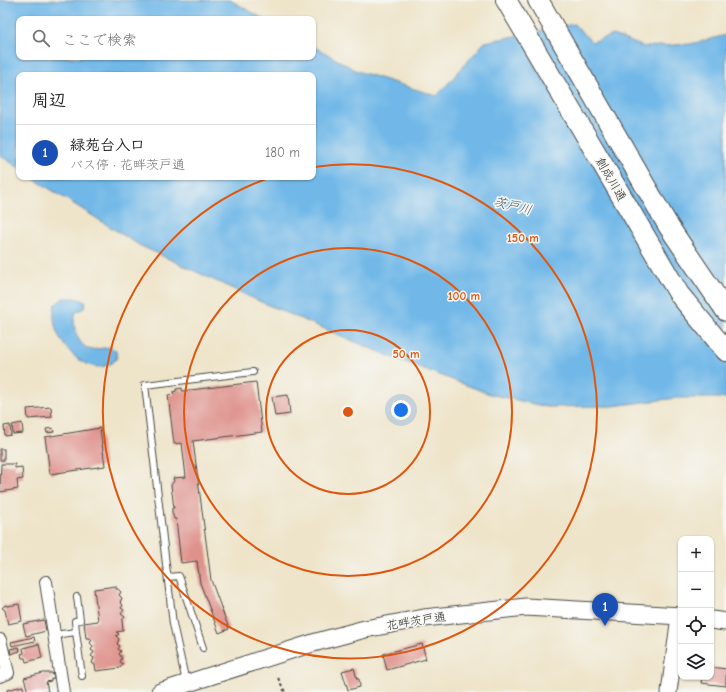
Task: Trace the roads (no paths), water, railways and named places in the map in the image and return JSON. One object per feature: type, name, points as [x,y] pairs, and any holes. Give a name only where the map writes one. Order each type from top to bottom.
[{"type":"highway","name":"創成川通","points":[[506,0],[679,294],[726,352]]},
{"type":"highway","points":[[538,0],[669,228],[726,311]]},
{"type":"main road","name":"花畔茨戸通","points":[[160,692],[313,643],[365,629],[424,618],[526,607],[678,616]]},
{"type":"main road","points":[[714,620],[726,622]]},
{"type":"street","points":[[46,582],[63,692]]},
{"type":"street","points":[[669,692],[678,630]]},
{"type":"street","points":[[0,640],[8,674],[0,676]]},
{"type":"lane","points":[[187,684],[173,624],[145,385],[253,372]]},
{"type":"lane","points":[[168,577],[179,576],[203,648]]},
{"type":"lane","points":[[77,597],[80,620],[75,621],[82,676]]},
{"type":"lane","points":[[54,635],[76,632]]},
{"type":"water","name":"茨戸川","points":[[0,0],[230,0],[259,16],[16,16],[16,60],[316,60],[316,48],[357,71],[437,96],[485,42],[574,24],[592,42],[613,35],[644,47],[691,44],[726,35],[726,398],[677,398],[612,406],[547,407],[490,394],[389,356],[261,302],[139,245],[36,180],[316,180],[316,72],[16,72],[16,166],[0,155]]},
{"type":"water","points":[[63,298],[75,298],[86,301],[84,308],[76,312],[74,325],[76,334],[80,342],[90,350],[110,347],[116,351],[117,358],[109,365],[100,367],[90,365],[73,355],[66,347],[56,329],[54,317],[55,305]]},
{"type":"place","name":"緑苑台入口","points":[[605,626]]}]
